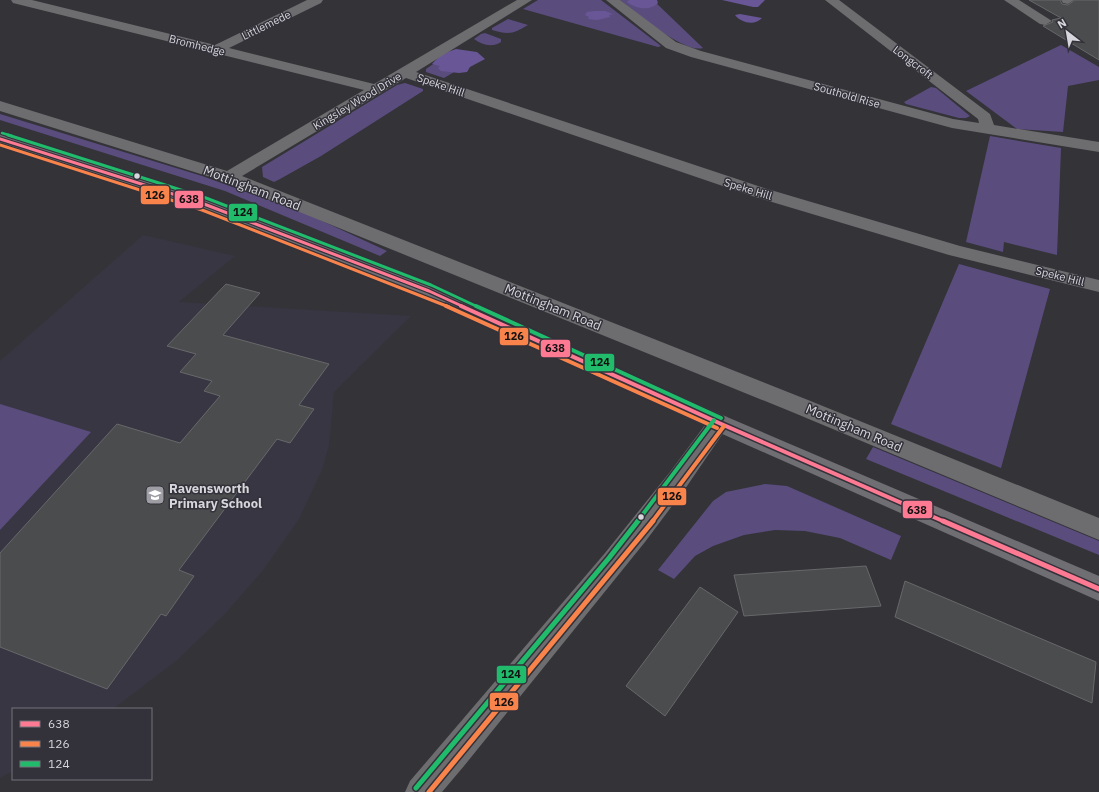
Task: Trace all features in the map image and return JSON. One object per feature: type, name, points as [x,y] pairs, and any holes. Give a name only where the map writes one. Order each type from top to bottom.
[{"type":"main road","points":[[0,139],[204,204],[428,291],[719,423],[1099,589]]},
{"type":"street","name":"Bromhedge","points":[[17,0],[376,89]]},
{"type":"street","name":"Littlemede","points":[[216,50],[317,0]]},
{"type":"street","name":"Kingsley Wood Drive","points":[[229,177],[526,0]]},
{"type":"street","name":"Southold Rise","points":[[612,0],[671,45],[696,54],[944,121],[1099,147]]},
{"type":"street","name":"Longcroft","points":[[831,0],[985,117],[987,122],[986,128]]},
{"type":"street","points":[[1010,0],[1045,21]]},
{"type":"street","name":"Speke Hill","points":[[404,72],[758,192],[956,251],[1099,286]]},
{"type":"street","name":"Mottingham Road","points":[[0,106],[104,136],[229,177],[800,406],[1099,529]]},
{"type":"street","points":[[421,792],[469,737],[643,526],[719,423]]},
{"type":"shaded area","points":[[538,0],[601,0],[661,46],[658,47],[523,9]]},
{"type":"shaded area","points":[[620,0],[653,0],[703,48],[695,48],[684,45],[673,39],[660,31]]},
{"type":"shaded area","points":[[629,0],[657,0],[658,3],[654,6],[642,8],[630,4],[627,2]]},
{"type":"shaded area","points":[[722,0],[765,0],[758,7],[753,7]]},
{"type":"shaded area","points":[[605,11],[613,14],[609,15],[610,17],[597,20],[588,19],[589,17],[585,15],[587,12]]},
{"type":"shaded area","points":[[740,14],[762,18],[752,23],[744,22],[735,15]]},
{"type":"shaded area","points":[[508,19],[528,25],[511,33],[503,33],[492,30],[492,28]]},
{"type":"shaded area","points":[[485,33],[501,39],[501,42],[494,45],[487,45],[474,39]]},
{"type":"shaded area","points":[[1061,45],[1099,67],[1099,80],[1068,86],[1063,132],[1017,129],[966,91]]},
{"type":"shaded area","points":[[456,49],[477,52],[485,59],[470,67],[467,72],[459,73],[441,71],[438,68],[440,66],[432,64],[437,58]]},
{"type":"shaded area","points":[[448,54],[471,62],[444,78],[426,72],[426,69]]},
{"type":"shaded area","points":[[405,83],[423,89],[423,91],[321,156],[280,179],[274,182],[263,177],[262,167],[397,85]]},
{"type":"shaded area","points":[[931,87],[936,88],[970,116],[966,118],[959,118],[906,104],[904,102]]},
{"type":"shaded area","points":[[0,114],[202,176],[307,214],[387,251],[380,256],[225,191],[0,120]]},
{"type":"shaded area","points":[[990,136],[1061,148],[1057,255],[1004,242],[1003,252],[966,242]]},
{"type":"shaded area","name":"Ravensworth Primary School","points":[[143,235],[235,256],[179,302],[411,316],[334,392],[329,445],[322,470],[299,519],[264,569],[224,615],[176,661],[114,708],[12,708],[12,772],[0,778],[0,361]]},
{"type":"shaded area","points":[[959,264],[1050,289],[1001,468],[891,424]]},
{"type":"shaded area","points":[[0,404],[91,432],[0,530]]},
{"type":"shaded area","points":[[873,447],[1099,541],[1099,555],[866,459]]},
{"type":"shaded area","points":[[765,484],[787,486],[901,536],[891,560],[840,538],[805,531],[775,530],[744,535],[713,546],[695,556],[674,579],[658,570],[713,501],[726,492]]},
{"type":"building","points":[[1029,0],[1060,0],[1062,4],[1068,5],[1075,0],[1099,0],[1099,60],[1043,26],[1053,22],[1052,20],[1061,18]]},
{"type":"building","points":[[226,284],[260,293],[223,335],[329,364],[299,405],[314,409],[290,443],[277,439],[179,570],[194,576],[166,616],[161,614],[107,689],[0,647],[0,553],[117,424],[180,443],[220,396],[204,391],[212,381],[180,372],[196,354],[167,346]]},
{"type":"building","points":[[866,566],[881,606],[744,616],[734,575]]},
{"type":"building","points":[[905,581],[1096,662],[1092,703],[895,617]]},
{"type":"building","points":[[700,587],[738,612],[665,716],[626,686]]},
{"type":"transit line","name":"124","points":[[2,133],[206,198],[431,285],[721,418]]},
{"type":"transit line","name":"638","points":[[0,139],[204,204],[429,291],[719,423],[1099,589]]},
{"type":"transit line","name":"126","points":[[0,145],[202,210],[427,297],[717,428]]},
{"type":"transit line","name":"124","points":[[416,788],[609,558],[673,476],[714,420]]},
{"type":"transit line","name":"126","points":[[429,792],[618,565],[683,483],[724,426]]},
{"type":"place","name":"Ravensworth Primary School","points":[[155,495]]}]
